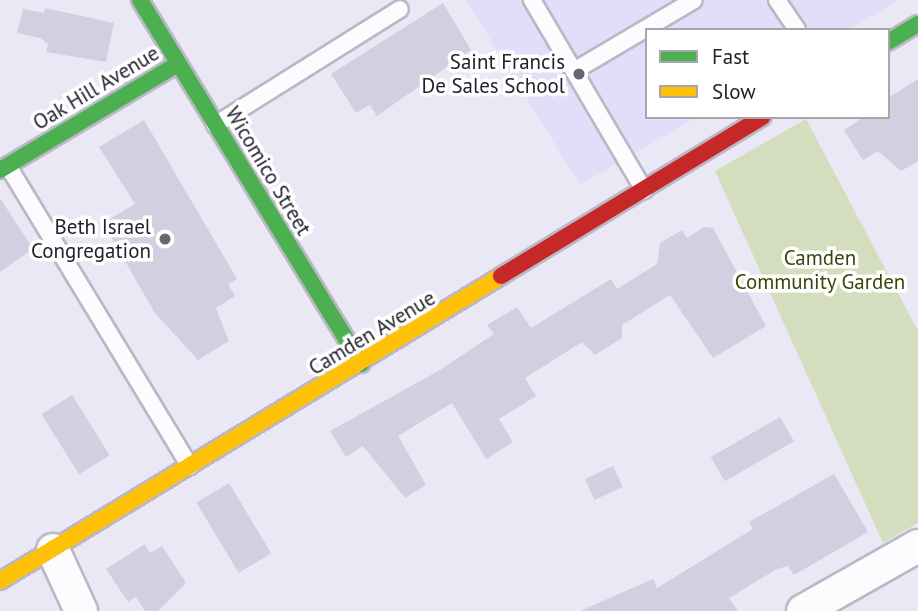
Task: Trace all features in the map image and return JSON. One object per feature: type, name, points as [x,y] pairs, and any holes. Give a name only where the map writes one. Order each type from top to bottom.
[{"type":"street","name":"Wicomico Street","points":[[140,0],[361,364]]},
{"type":"street","points":[[890,41],[918,24]]},
{"type":"street","name":"Oak Hill Avenue","points":[[4,168],[178,64]]},
{"type":"street","name":"Camden Avenue","points":[[0,581],[361,364],[760,119]]},
{"type":"street","points":[[803,611],[918,546]]},
{"type":"street","points":[[53,550],[81,611]]},
{"type":"lane","points":[[532,0],[644,190]]},
{"type":"lane","points":[[647,28],[694,0]]},
{"type":"lane","points":[[778,0],[796,28]]},
{"type":"lane","points":[[215,125],[400,9]]},
{"type":"lane","points":[[574,71],[645,29]]},
{"type":"lane","points":[[4,168],[190,467]]},
{"type":"shaded area","name":"Saint Francis De Sales School","points":[[466,0],[899,0],[851,28],[645,28],[645,119],[694,119],[580,185]]},
{"type":"green space","name":"Camden Community Garden","points":[[806,119],[918,331],[918,523],[883,543],[715,171]]},
{"type":"building","points":[[443,3],[471,50],[377,116],[370,105],[356,113],[331,74]]},
{"type":"building","points":[[45,8],[114,23],[106,62],[46,52],[48,44],[40,38],[17,33],[23,9],[44,13]]},
{"type":"building","points":[[918,79],[918,161],[901,171],[878,151],[863,160],[844,130],[861,119],[890,119],[890,97]]},
{"type":"building","name":"Beth Israel Congregation","points":[[144,120],[237,279],[228,284],[235,296],[216,308],[229,341],[198,360],[155,313],[103,223],[135,204],[99,147]]},
{"type":"building","points":[[0,198],[33,249],[0,272]]},
{"type":"building","points":[[704,227],[713,228],[766,326],[713,358],[670,295],[622,325],[622,338],[595,355],[582,342],[525,378],[536,396],[499,419],[513,442],[486,459],[452,403],[398,436],[426,485],[405,498],[363,446],[346,457],[330,431],[440,370],[494,334],[487,325],[517,307],[531,328],[611,279],[617,289],[657,264],[660,243],[682,230],[687,238]]},
{"type":"building","points":[[72,395],[110,455],[79,474],[41,414]]},
{"type":"building","points":[[780,417],[794,441],[725,481],[711,457]]},
{"type":"building","points":[[613,466],[623,487],[595,500],[585,479]]},
{"type":"building","points":[[834,474],[868,532],[794,575],[788,566],[777,569],[729,598],[738,611],[580,611],[653,579],[657,588],[753,529],[749,522]]},
{"type":"building","points":[[229,483],[271,553],[239,573],[196,503]]},
{"type":"building","points":[[145,544],[150,553],[162,546],[186,583],[158,611],[145,611],[136,597],[128,602],[106,569]]},
{"type":"traffic: fast","points":[[140,0],[361,364]]},
{"type":"traffic: fast","points":[[890,41],[918,24]]},
{"type":"traffic: fast","points":[[0,170],[178,64]]},
{"type":"traffic: slow","points":[[0,581],[501,276]]},
{"type":"traffic: jam","points":[[501,276],[760,119]]},
{"type":"place","name":"Saint Francis De Sales School","points":[[579,74]]},
{"type":"place","name":"Beth Israel Congregation","points":[[165,239]]}]
